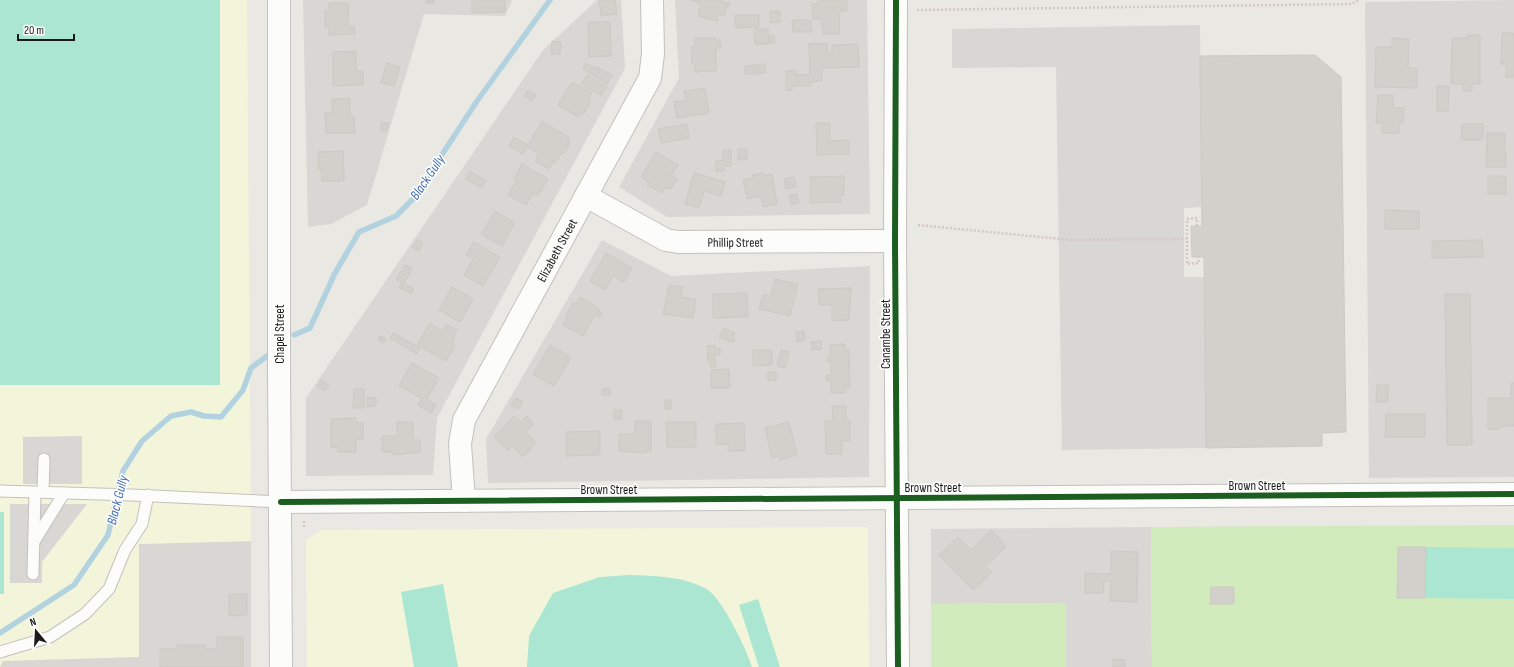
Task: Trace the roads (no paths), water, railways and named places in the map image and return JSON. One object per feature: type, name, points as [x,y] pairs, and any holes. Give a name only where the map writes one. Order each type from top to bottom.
[{"type":"street","name":"Chapel Street","points":[[279,0],[278,360],[281,502],[281,667]]},
{"type":"street","name":"Elizabeth Street","points":[[464,501],[460,444],[464,420],[650,78],[653,54],[652,0]]},
{"type":"street","name":"Canambe Street","points":[[896,0],[895,241],[898,667]]},
{"type":"street","name":"Phillip Street","points":[[586,196],[666,240],[678,242],[895,241]]},
{"type":"street","name":"Brown Street","points":[[281,502],[1514,494]]},
{"type":"lane","points":[[33,574],[39,492],[44,459]]},
{"type":"lane","points":[[0,491],[148,495],[281,502]]},
{"type":"lane","points":[[35,540],[64,493]]},
{"type":"lane","points":[[0,652],[50,637],[85,614],[109,589],[125,550],[142,524],[148,495]]},
{"type":"waterway","name":"Black Gully","points":[[294,335],[310,328],[335,273],[359,232],[396,216],[413,199],[477,101],[550,0]]},
{"type":"waterway","name":"Black Gully","points":[[0,633],[74,585],[108,535],[123,471],[142,441],[171,416],[191,412],[204,416],[221,417],[243,390],[251,368],[267,356]]}]
